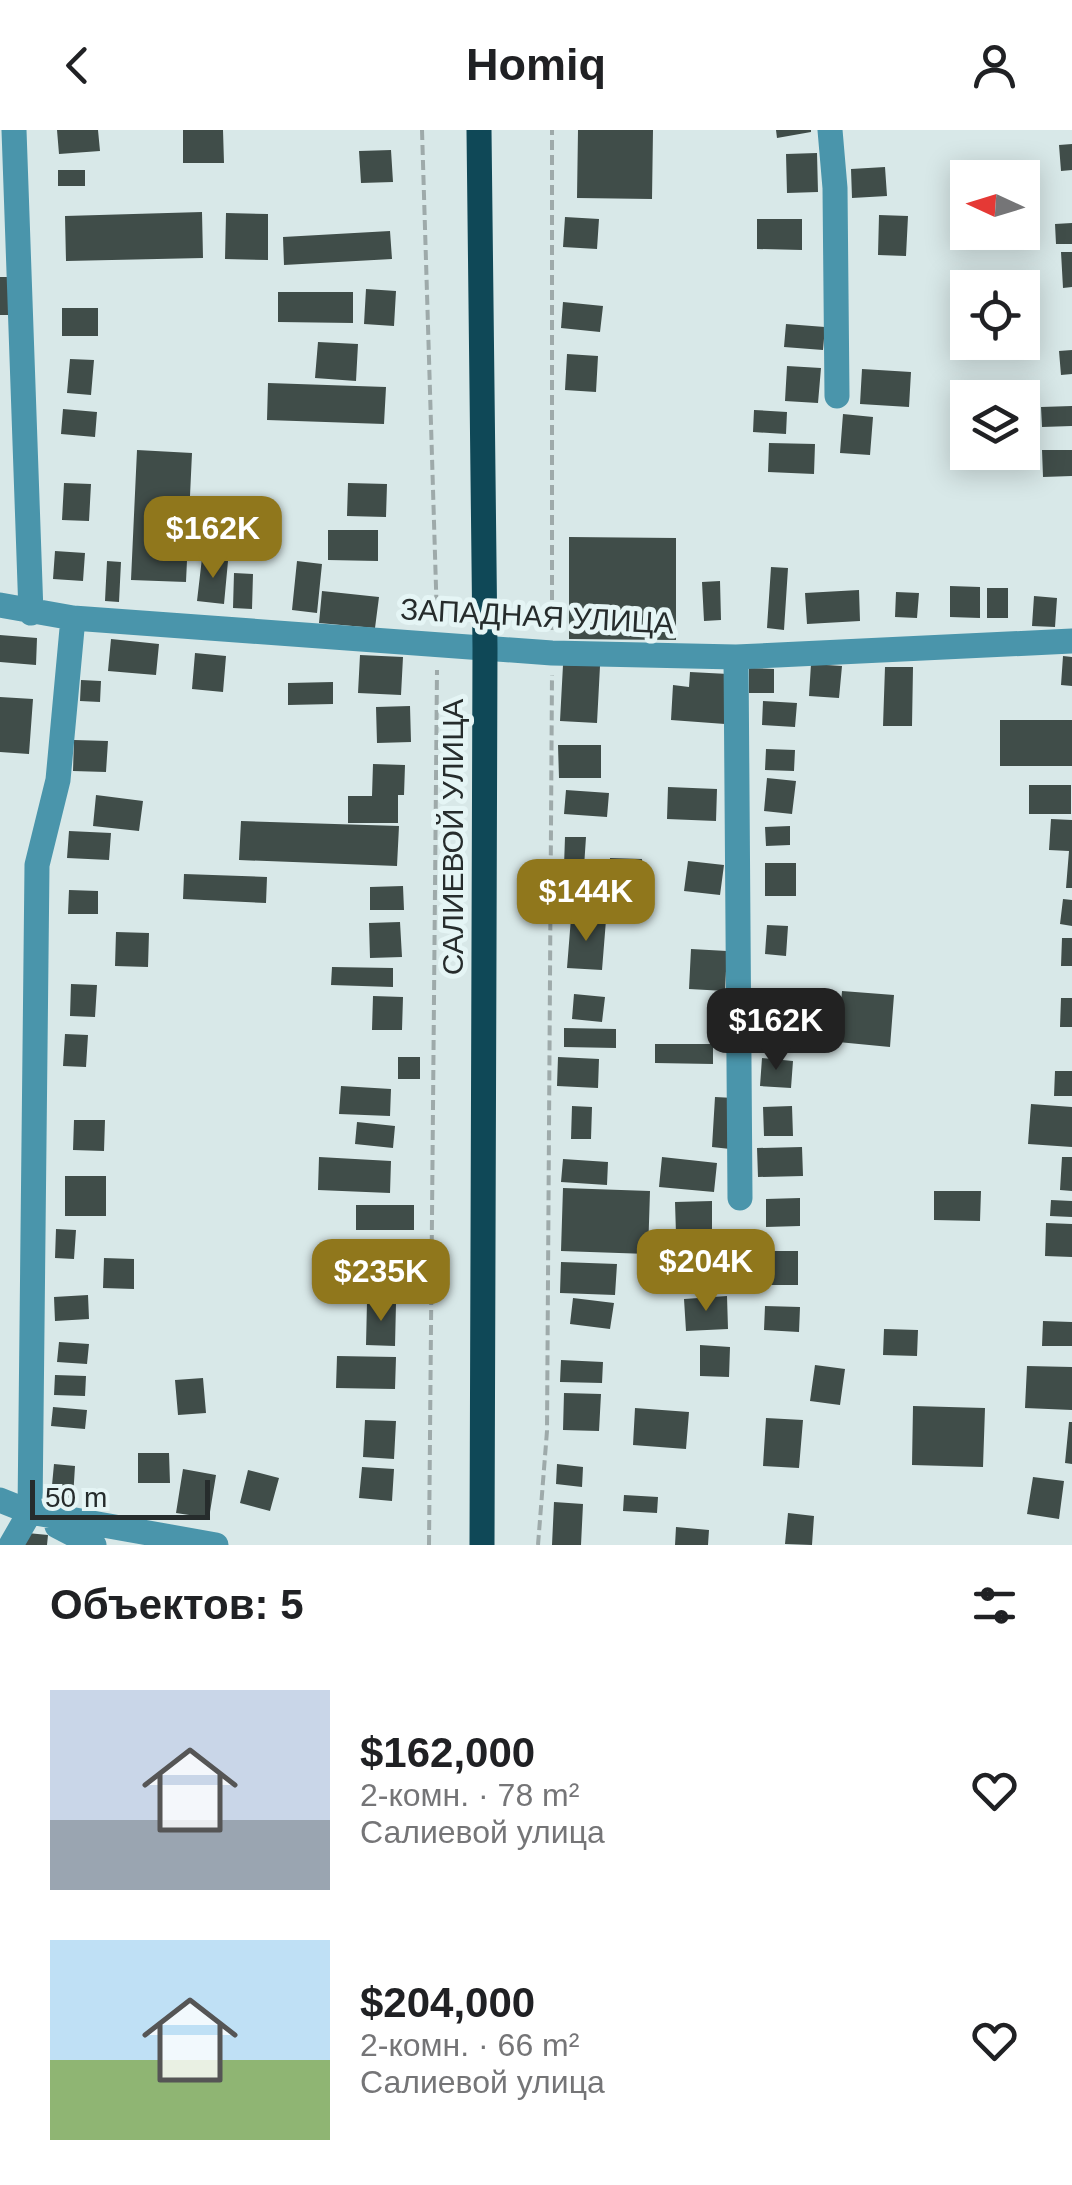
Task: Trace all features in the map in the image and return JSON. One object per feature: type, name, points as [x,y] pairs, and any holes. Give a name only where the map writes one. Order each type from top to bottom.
[{"type":"main road","name":"САЛИЕВОЙ УЛИЦА","points":[[480,130],[486,648],[482,1545]]},
{"type":"street","points":[[14,130],[31,613]]},
{"type":"street","points":[[830,130],[836,188],[838,396]]},
{"type":"street","name":"ЗАПАДНАЯ УЛИЦА","points":[[0,606],[73,618],[552,653],[736,656],[1072,641]]},
{"type":"street","points":[[11,1545],[30,1512],[37,866],[58,780],[73,618]]},
{"type":"street","points":[[736,656],[740,1198]]},
{"type":"street","points":[[0,1500],[94,1545]]},
{"type":"street","points":[[30,1512],[216,1545]]},
{"type":"path","points":[[422,130],[437,644],[429,1545]]},
{"type":"path","points":[[538,1545],[547,1431],[552,130]]},
{"type":"building","points":[[57,130],[98,130],[100,151],[59,154]]},
{"type":"building","points":[[183,130],[223,130],[224,163],[183,163]]},
{"type":"building","points":[[578,130],[653,130],[652,199],[577,198]]},
{"type":"building","points":[[776,130],[811,130],[811,132],[777,138]]},
{"type":"building","points":[[1072,144],[1072,170],[1061,171],[1059,145]]},
{"type":"building","points":[[391,150],[393,182],[361,183],[359,151]]},
{"type":"building","points":[[817,153],[818,192],[787,193],[786,154]]},
{"type":"building","points":[[885,167],[887,196],[852,198],[851,169]]},
{"type":"building","points":[[58,170],[85,170],[85,186],[58,186]]},
{"type":"building","points":[[202,212],[203,258],[66,261],[65,216]]},
{"type":"building","points":[[226,213],[268,214],[268,260],[225,259]]},
{"type":"building","points":[[879,215],[908,216],[906,256],[878,255]]},
{"type":"building","points":[[565,217],[599,219],[597,249],[563,247]]},
{"type":"building","points":[[757,219],[802,219],[802,250],[757,249]]},
{"type":"building","points":[[1072,223],[1072,244],[1056,244],[1055,224]]},
{"type":"building","points":[[390,231],[392,259],[284,265],[283,237]]},
{"type":"building","points":[[1061,252],[1072,252],[1072,287],[1063,288]]},
{"type":"building","points":[[0,277],[8,277],[9,315],[0,315]]},
{"type":"building","points":[[366,289],[396,291],[394,326],[364,324]]},
{"type":"building","points":[[278,292],[353,292],[353,323],[278,322]]},
{"type":"building","points":[[563,302],[603,306],[600,332],[561,328]]},
{"type":"building","points":[[62,308],[98,308],[98,336],[62,336]]},
{"type":"building","points":[[786,324],[825,327],[823,350],[784,347]]},
{"type":"building","points":[[318,342],[358,344],[356,381],[315,378]]},
{"type":"building","points":[[1072,350],[1072,374],[1061,375],[1059,351]]},
{"type":"building","points":[[567,354],[598,356],[596,392],[565,390]]},
{"type":"building","points":[[70,359],[94,360],[91,395],[67,393]]},
{"type":"building","points":[[787,366],[821,368],[818,403],[785,401]]},
{"type":"building","points":[[862,369],[911,372],[909,407],[860,404]]},
{"type":"building","points":[[268,383],[386,387],[384,424],[267,420]]},
{"type":"building","points":[[1072,406],[1072,426],[1042,427],[1041,407]]},
{"type":"building","points":[[63,409],[97,412],[95,437],[61,434]]},
{"type":"building","points":[[754,410],[787,412],[786,434],[753,432]]},
{"type":"building","points":[[843,414],[873,417],[870,455],[840,453]]},
{"type":"building","points":[[769,443],[815,444],[814,474],[768,472]]},
{"type":"building","points":[[137,450],[192,453],[186,582],[131,580]]},
{"type":"building","points":[[1042,450],[1072,450],[1072,476],[1043,477]]},
{"type":"building","points":[[64,483],[91,484],[89,521],[62,520]]},
{"type":"building","points":[[348,483],[387,484],[386,517],[347,516]]},
{"type":"building","points":[[328,530],[378,530],[378,561],[328,560]]},
{"type":"building","points":[[569,537],[676,538],[676,640],[569,639]]},
{"type":"building","points":[[55,551],[85,553],[83,581],[53,579]]},
{"type":"building","points":[[202,558],[228,561],[224,604],[197,601]]},
{"type":"building","points":[[107,561],[121,562],[119,602],[105,601]]},
{"type":"building","points":[[297,561],[322,564],[317,613],[292,610]]},
{"type":"building","points":[[771,567],[788,568],[784,630],[767,628]]},
{"type":"building","points":[[234,573],[253,574],[252,609],[233,608]]},
{"type":"building","points":[[720,581],[721,620],[704,621],[702,582]]},
{"type":"building","points":[[950,586],[980,587],[980,618],[950,617]]},
{"type":"building","points":[[987,588],[1008,588],[1008,618],[987,618]]},
{"type":"building","points":[[859,590],[860,621],[807,624],[805,593]]},
{"type":"building","points":[[322,591],[379,597],[375,628],[319,623]]},
{"type":"building","points":[[896,592],[919,593],[917,618],[895,617]]},
{"type":"building","points":[[1034,596],[1057,598],[1055,627],[1032,626]]},
{"type":"building","points":[[0,635],[37,638],[36,665],[0,662]]},
{"type":"building","points":[[111,639],[159,644],[156,675],[108,671]]},
{"type":"building","points":[[195,653],[226,656],[223,692],[192,689]]},
{"type":"building","points":[[360,655],[403,657],[401,695],[358,693]]},
{"type":"building","points":[[1063,656],[1072,657],[1072,686],[1061,685]]},
{"type":"building","points":[[811,664],[842,666],[839,698],[809,696]]},
{"type":"building","points":[[563,665],[600,666],[597,723],[560,721]]},
{"type":"building","points":[[885,667],[913,667],[912,726],[883,726]]},
{"type":"building","points":[[749,668],[774,669],[774,693],[749,693]]},
{"type":"building","points":[[690,672],[728,674],[725,724],[671,720],[673,685],[689,687]]},
{"type":"building","points":[[81,680],[101,681],[100,702],[80,701]]},
{"type":"building","points":[[333,682],[333,704],[288,705],[288,683]]},
{"type":"building","points":[[0,697],[33,699],[29,754],[0,752]]},
{"type":"building","points":[[763,701],[797,703],[795,727],[762,725]]},
{"type":"building","points":[[410,706],[411,742],[377,743],[376,707]]},
{"type":"building","points":[[1000,720],[1072,720],[1072,766],[1000,766]]},
{"type":"building","points":[[74,740],[108,741],[106,772],[73,771]]},
{"type":"building","points":[[558,745],[601,745],[601,778],[559,778]]},
{"type":"building","points":[[766,749],[795,750],[794,771],[765,770]]},
{"type":"building","points":[[373,764],[405,765],[404,795],[398,795],[398,823],[348,823],[348,796],[372,796]]},
{"type":"building","points":[[767,778],[796,781],[792,814],[764,811]]},
{"type":"building","points":[[1029,785],[1071,785],[1071,814],[1029,814]]},
{"type":"building","points":[[668,787],[717,789],[716,821],[667,819]]},
{"type":"building","points":[[566,790],[609,793],[607,817],[564,814]]},
{"type":"building","points":[[96,795],[143,801],[139,831],[93,826]]},
{"type":"building","points":[[1051,819],[1072,820],[1072,888],[1066,888],[1069,851],[1049,850]]},
{"type":"building","points":[[241,821],[399,826],[397,866],[239,860]]},
{"type":"building","points":[[790,826],[790,845],[766,846],[765,827]]},
{"type":"building","points":[[69,831],[111,833],[109,860],[67,858]]},
{"type":"building","points":[[565,837],[586,837],[584,867],[564,866]]},
{"type":"building","points":[[610,858],[642,859],[641,897],[610,897]]},
{"type":"building","points":[[688,861],[724,865],[720,895],[684,891]]},
{"type":"building","points":[[765,863],[796,863],[796,896],[765,896]]},
{"type":"building","points":[[184,874],[267,877],[266,903],[183,899]]},
{"type":"building","points":[[403,886],[404,910],[370,910],[370,887]]},
{"type":"building","points":[[69,890],[98,891],[98,914],[68,914]]},
{"type":"building","points":[[1063,899],[1072,900],[1072,926],[1060,924]]},
{"type":"building","points":[[571,918],[606,920],[602,970],[567,968]]},
{"type":"building","points":[[400,922],[402,957],[370,958],[369,923]]},
{"type":"building","points":[[767,925],[788,926],[786,956],[765,954]]},
{"type":"building","points":[[116,932],[149,933],[148,967],[115,966]]},
{"type":"building","points":[[1062,938],[1072,938],[1072,966],[1061,966]]},
{"type":"building","points":[[691,949],[727,951],[725,991],[689,989]]},
{"type":"building","points":[[332,967],[393,968],[393,987],[331,985]]},
{"type":"building","points":[[71,984],[97,985],[95,1017],[70,1016]]},
{"type":"building","points":[[842,991],[894,995],[890,1047],[838,1042]]},
{"type":"building","points":[[574,994],[605,997],[602,1022],[572,1019]]},
{"type":"building","points":[[373,996],[403,997],[402,1030],[372,1030]]},
{"type":"building","points":[[1061,998],[1072,998],[1072,1027],[1060,1027]]},
{"type":"building","points":[[564,1028],[616,1029],[616,1048],[564,1047]]},
{"type":"building","points":[[65,1034],[88,1035],[86,1067],[63,1066]]},
{"type":"building","points":[[655,1044],[713,1044],[713,1064],[655,1063]]},
{"type":"building","points":[[398,1057],[420,1057],[420,1079],[398,1079]]},
{"type":"building","points":[[558,1057],[599,1059],[598,1088],[557,1086]]},
{"type":"building","points":[[762,1058],[793,1061],[791,1088],[760,1086]]},
{"type":"building","points":[[1055,1071],[1072,1071],[1072,1096],[1054,1096]]},
{"type":"building","points":[[341,1086],[391,1089],[390,1116],[339,1114]]},
{"type":"building","points":[[715,1097],[734,1098],[730,1149],[712,1147]]},
{"type":"building","points":[[1031,1104],[1072,1107],[1072,1147],[1028,1144]]},
{"type":"building","points":[[572,1106],[592,1107],[591,1139],[571,1139]]},
{"type":"building","points":[[792,1106],[793,1136],[764,1136],[763,1107]]},
{"type":"building","points":[[74,1120],[105,1120],[104,1151],[73,1150]]},
{"type":"building","points":[[357,1122],[395,1126],[393,1148],[355,1144]]},
{"type":"building","points":[[802,1147],[803,1176],[758,1177],[757,1148]]},
{"type":"building","points":[[319,1157],[391,1161],[390,1193],[318,1190]]},
{"type":"building","points":[[662,1157],[717,1163],[714,1192],[659,1187]]},
{"type":"building","points":[[1062,1157],[1072,1157],[1072,1191],[1060,1190]]},
{"type":"building","points":[[563,1159],[608,1162],[607,1185],[561,1182]]},
{"type":"building","points":[[65,1176],[106,1176],[106,1216],[65,1216]]},
{"type":"building","points":[[563,1188],[650,1191],[648,1254],[561,1251]]},
{"type":"building","points":[[934,1191],[981,1191],[980,1221],[934,1220]]},
{"type":"building","points":[[800,1198],[800,1226],[766,1227],[766,1199]]},
{"type":"building","points":[[1051,1200],[1072,1201],[1072,1217],[1050,1216]]},
{"type":"building","points":[[712,1201],[712,1233],[676,1234],[675,1202]]},
{"type":"building","points":[[356,1205],[414,1205],[414,1230],[356,1230]]},
{"type":"building","points":[[1046,1223],[1072,1224],[1072,1257],[1045,1256]]},
{"type":"building","points":[[56,1229],[76,1230],[74,1259],[55,1258]]},
{"type":"building","points":[[763,1251],[798,1251],[798,1285],[762,1285]]},
{"type":"building","points":[[333,1256],[396,1260],[394,1291],[331,1287]]},
{"type":"building","points":[[104,1258],[134,1259],[134,1289],[103,1288]]},
{"type":"building","points":[[561,1262],[617,1264],[615,1295],[560,1293]]},
{"type":"building","points":[[88,1295],[89,1319],[55,1321],[54,1297]]},
{"type":"building","points":[[727,1296],[728,1329],[686,1331],[684,1299]]},
{"type":"building","points":[[573,1298],[614,1303],[610,1329],[570,1324]]},
{"type":"building","points":[[367,1302],[396,1303],[395,1346],[366,1345]]},
{"type":"building","points":[[765,1306],[800,1307],[799,1332],[764,1330]]},
{"type":"building","points":[[1043,1321],[1072,1322],[1072,1346],[1042,1346]]},
{"type":"building","points":[[884,1329],[918,1330],[917,1356],[883,1355]]},
{"type":"building","points":[[59,1342],[89,1344],[87,1364],[57,1362]]},
{"type":"building","points":[[700,1345],[730,1347],[729,1377],[700,1376]]},
{"type":"building","points":[[337,1356],[396,1357],[395,1389],[336,1388]]},
{"type":"building","points":[[561,1360],[603,1362],[602,1383],[560,1382]]},
{"type":"building","points":[[815,1365],[845,1369],[840,1405],[810,1401]]},
{"type":"building","points":[[1027,1366],[1072,1367],[1072,1410],[1025,1408]]},
{"type":"building","points":[[55,1375],[86,1376],[85,1396],[54,1395]]},
{"type":"building","points":[[203,1378],[206,1413],[178,1415],[175,1380]]},
{"type":"building","points":[[564,1393],[601,1394],[599,1431],[563,1430]]},
{"type":"building","points":[[913,1406],[985,1408],[983,1467],[912,1465]]},
{"type":"building","points":[[53,1407],[87,1410],[85,1429],[51,1426]]},
{"type":"building","points":[[635,1408],[689,1412],[686,1449],[633,1445]]},
{"type":"building","points":[[766,1418],[803,1420],[799,1468],[763,1466]]},
{"type":"building","points":[[365,1420],[396,1421],[394,1459],[363,1457]]},
{"type":"building","points":[[1072,1422],[1072,1464],[1065,1463]]},
{"type":"building","points":[[138,1453],[169,1453],[170,1483],[138,1483]]},
{"type":"building","points":[[54,1464],[75,1466],[73,1498],[51,1496]]},
{"type":"building","points":[[557,1464],[583,1467],[582,1487],[556,1484]]},
{"type":"building","points":[[362,1467],[394,1469],[392,1501],[359,1498]]},
{"type":"building","points":[[183,1469],[216,1475],[209,1518],[176,1513]]},
{"type":"building","points":[[248,1470],[279,1478],[270,1511],[240,1503]]},
{"type":"building","points":[[1033,1477],[1064,1481],[1059,1519],[1027,1514]]},
{"type":"building","points":[[624,1495],[658,1497],[657,1513],[623,1511]]},
{"type":"building","points":[[554,1502],[583,1504],[581,1545],[552,1545]]},
{"type":"building","points":[[788,1513],[814,1516],[812,1545],[785,1544]]},
{"type":"building","points":[[676,1527],[709,1530],[708,1545],[675,1545]]},
{"type":"building","points":[[17,1532],[48,1535],[47,1545],[16,1545]]}]
